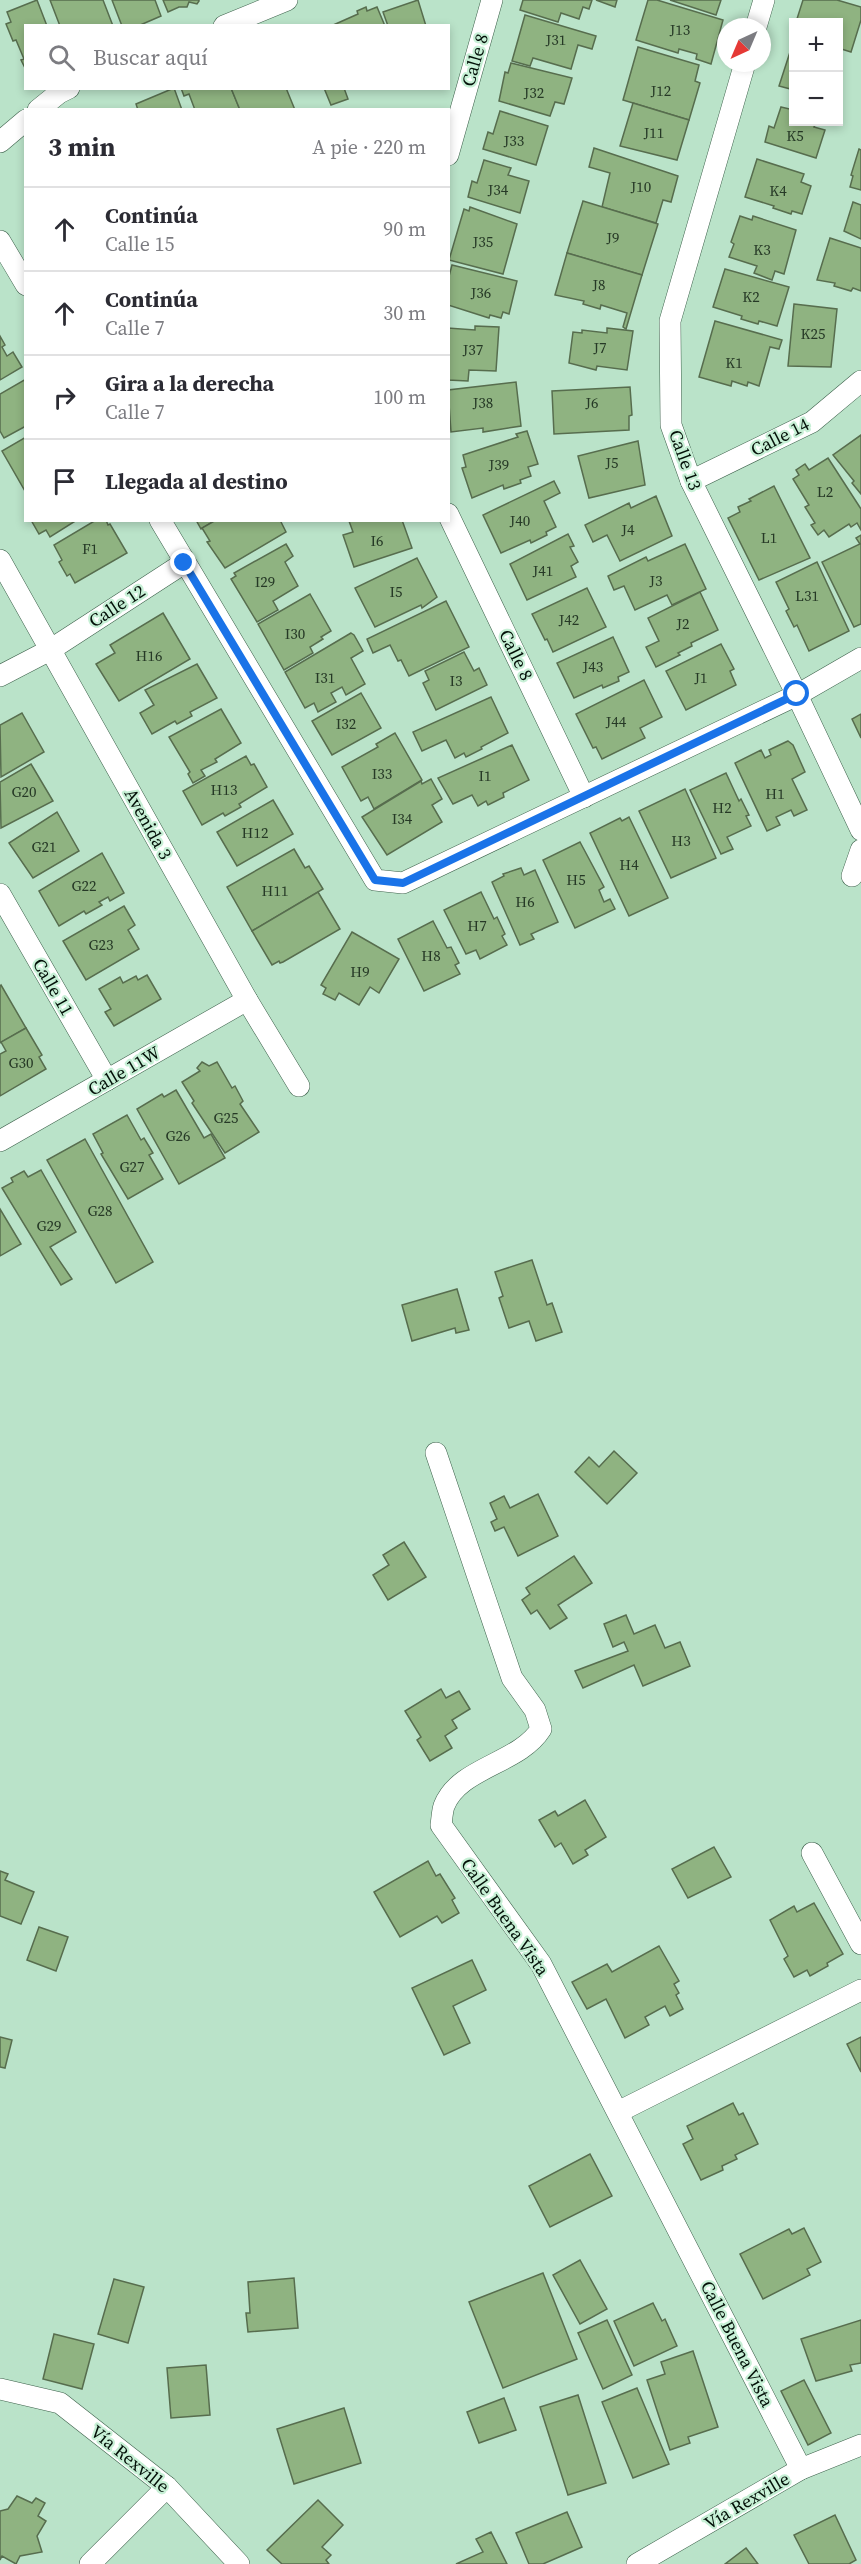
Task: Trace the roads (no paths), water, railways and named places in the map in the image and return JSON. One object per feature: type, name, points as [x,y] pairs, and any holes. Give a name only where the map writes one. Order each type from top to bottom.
[{"type":"street","points":[[229,24],[287,0]]},
{"type":"street","name":"Calle 8","points":[[450,148],[492,0]]},
{"type":"street","points":[[759,18],[764,0]]},
{"type":"street","name":"Calle 13","points":[[742,72],[670,321],[671,425],[691,481],[797,694],[861,830]]},
{"type":"street","points":[[41,108],[65,90]]},
{"type":"street","points":[[0,141],[24,122]]},
{"type":"street","points":[[0,241],[24,282]]},
{"type":"street","name":"Calle 14","points":[[691,481],[812,422],[861,381]]},
{"type":"street","name":"Calle 8","points":[[450,518],[584,797]]},
{"type":"street","points":[[161,522],[375,880],[403,883],[797,694],[861,658]]},
{"type":"street","name":"Avenida 3","points":[[0,560],[247,1000],[299,1086]]},
{"type":"street","name":"Calle 12","points":[[0,676],[50,650],[184,563]]},
{"type":"street","points":[[852,876],[861,850]]},
{"type":"street","name":"Calle 11","points":[[0,894],[107,1080]]},
{"type":"street","name":"Calle 11W","points":[[0,1141],[247,1000]]},
{"type":"street","name":"Calle Buena Vista","points":[[436,1453],[512,1678],[535,1710],[541,1729],[532,1742],[461,1783],[444,1805],[441,1825],[541,1964],[801,2469]]},
{"type":"street","points":[[812,1853],[861,1944]]},
{"type":"street","points":[[618,2112],[861,1990]]},
{"type":"street","name":"Vía Rexville","points":[[0,2390],[60,2403],[167,2487],[239,2564]]},
{"type":"street","name":"Vía Rexville","points":[[637,2564],[801,2469],[861,2445]]},
{"type":"street","points":[[90,2564],[167,2487]]}]
